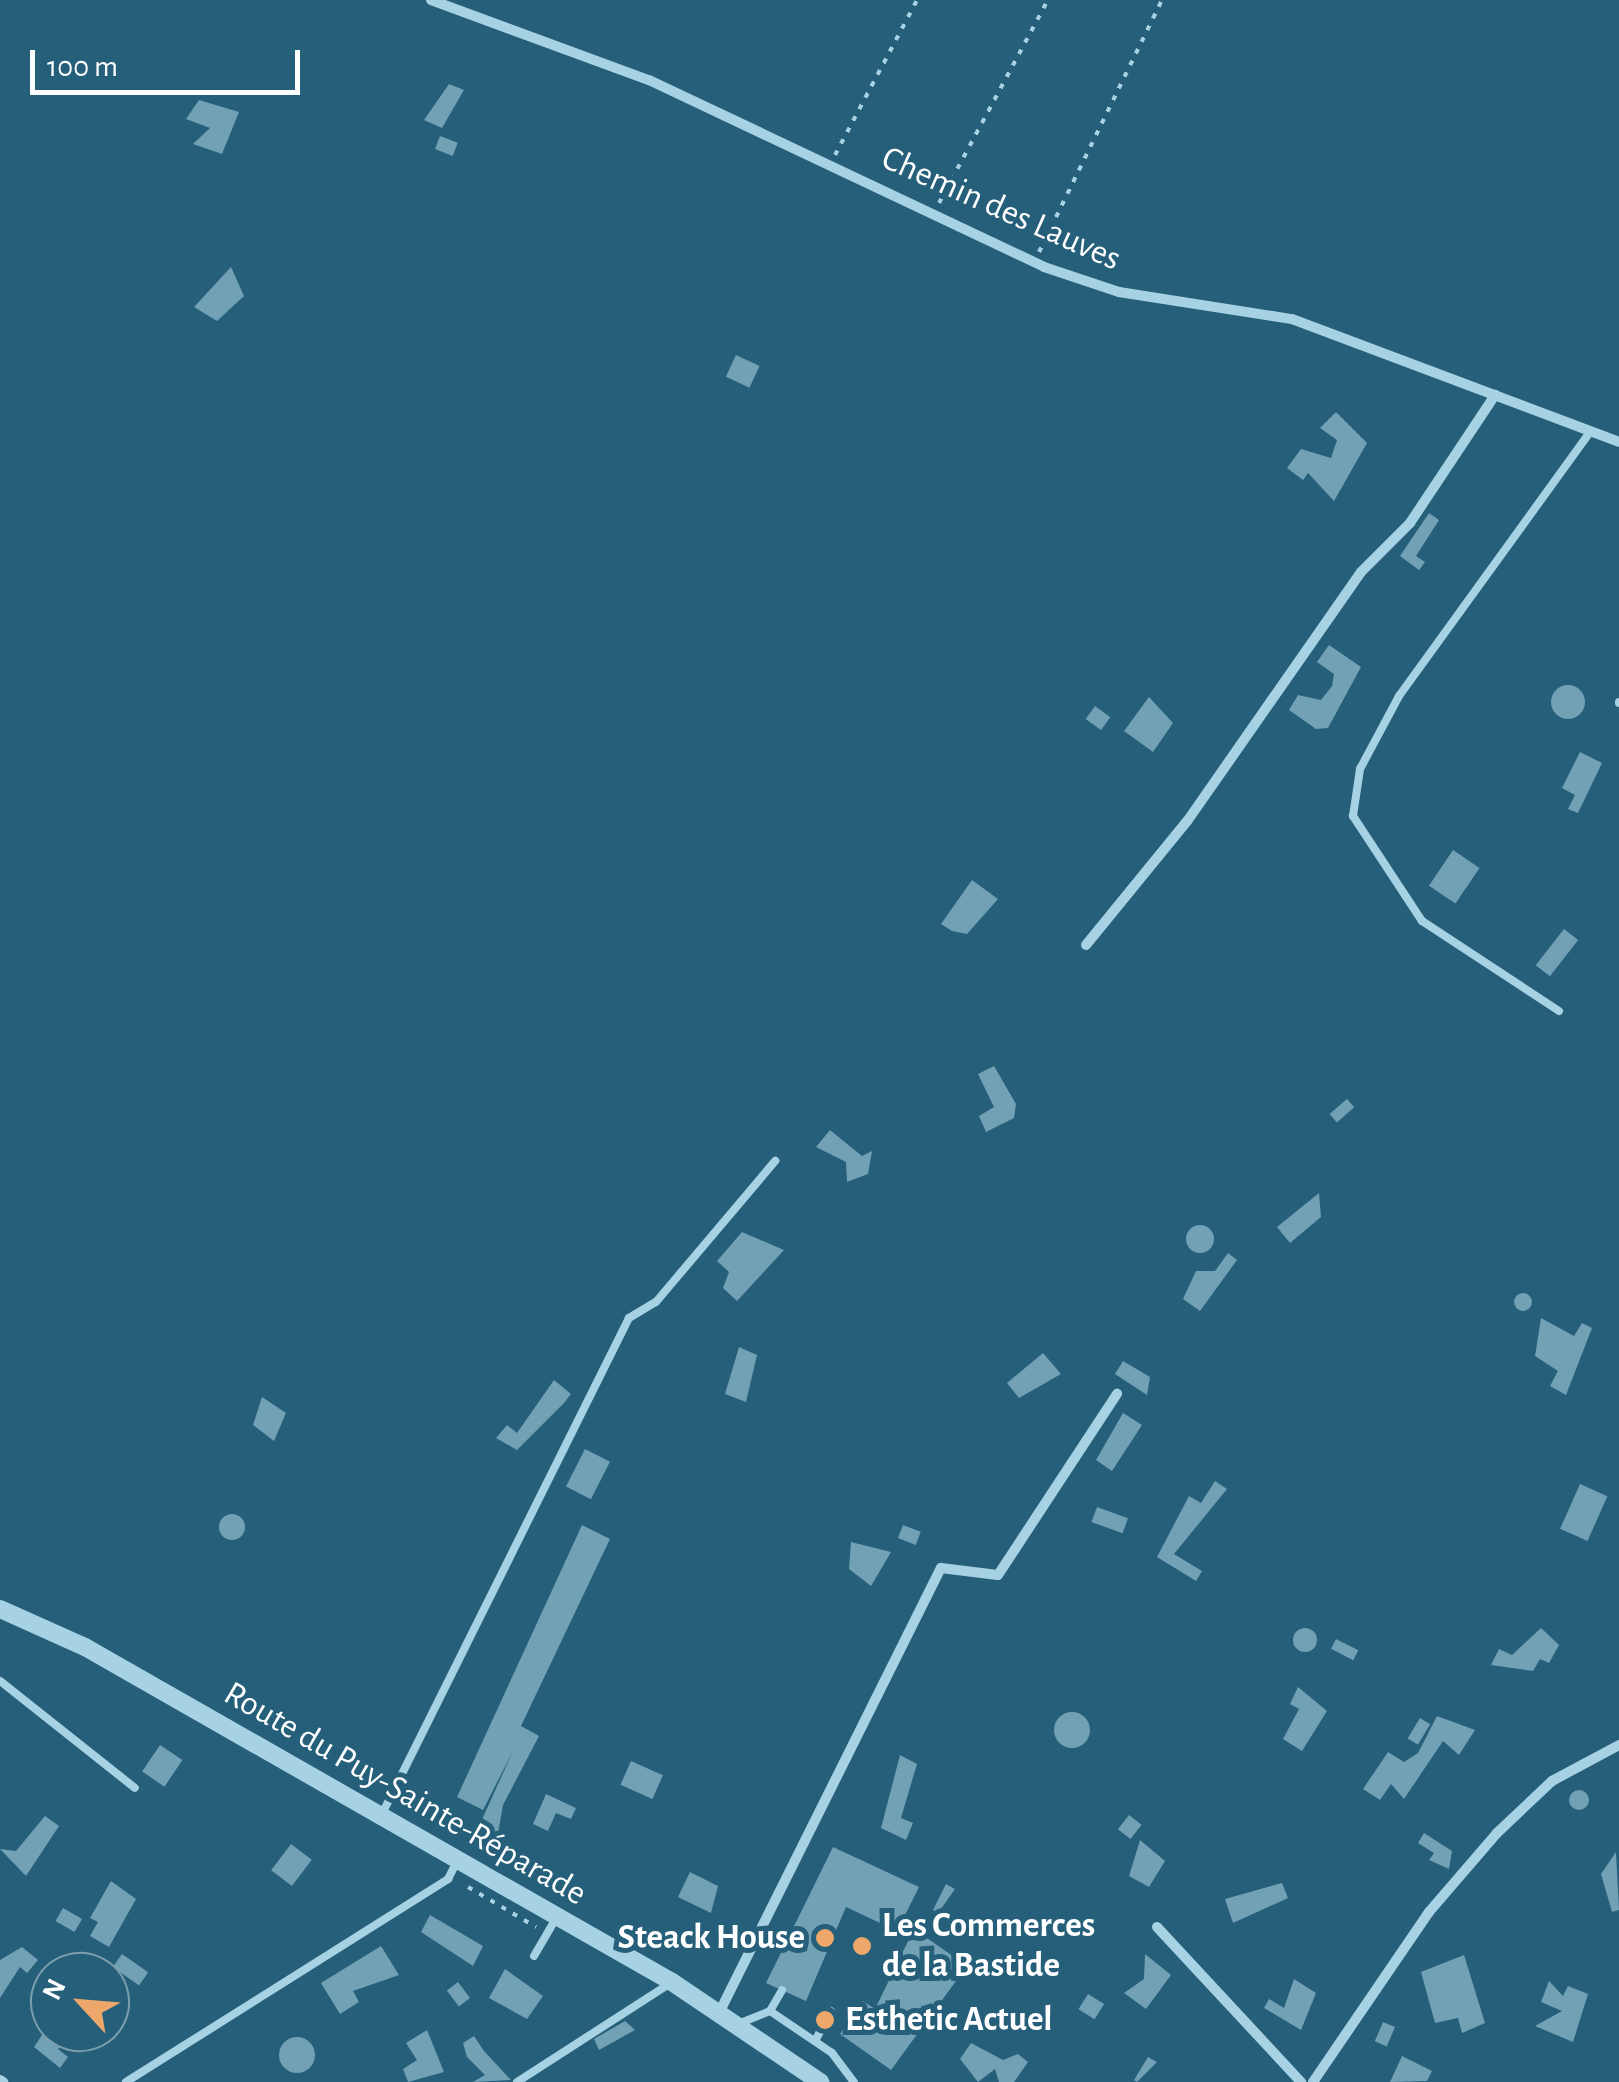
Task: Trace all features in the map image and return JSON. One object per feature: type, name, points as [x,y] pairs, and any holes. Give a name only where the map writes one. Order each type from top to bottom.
[{"type":"street","name":"Chemin des Lauves","points":[[431,0],[649,80],[1034,262],[1119,292],[1292,319],[1619,442]]},
{"type":"street","points":[[1086,946],[1188,820],[1361,572],[1410,522],[1495,395]]},
{"type":"street","points":[[720,2011],[941,1568],[998,1575],[1117,1394]]},
{"type":"street","name":"Route du Puy-Sainte-Réparade","points":[[0,1609],[381,1816],[556,1920],[672,1982],[820,2082]]},
{"type":"street","points":[[1313,2082],[1429,1912],[1497,1833],[1552,1781],[1619,1744]]},
{"type":"street","points":[[1157,1927],[1301,2082]]},
{"type":"lane","points":[[1559,1011],[1422,922],[1353,816],[1360,769],[1399,696],[1590,432]]},
{"type":"lane","points":[[381,1816],[629,1318],[656,1302],[775,1161]]},
{"type":"lane","points":[[0,1681],[135,1788]]},
{"type":"lane","points":[[126,2082],[448,1878],[458,1860]]},
{"type":"lane","points":[[534,1956],[556,1920]]},
{"type":"lane","points":[[517,2082],[672,1982]]},
{"type":"lane","points":[[738,2024],[770,2011],[782,1990]]},
{"type":"lane","points":[[815,2041],[831,2010]]},
{"type":"lane","points":[[770,2011],[815,2041],[854,2082]]},
{"type":"path","points":[[830,164],[916,0]]},
{"type":"path","points":[[934,212],[1048,0]]},
{"type":"path","points":[[1034,262],[1162,0]]},
{"type":"building","points":[[449,84],[464,90],[442,128],[424,120]]},
{"type":"building","points":[[199,100],[239,112],[222,154],[193,144],[210,128],[186,119]]},
{"type":"building","points":[[440,136],[458,143],[453,156],[435,149]]},
{"type":"building","points":[[231,267],[244,296],[217,321],[194,307]]},
{"type":"building","points":[[736,355],[760,366],[749,388],[726,377]]},
{"type":"building","points":[[1336,412],[1367,443],[1334,501],[1308,473],[1303,480],[1287,468],[1301,449],[1331,458],[1337,440],[1320,428]]},
{"type":"building","points":[[1429,513],[1439,520],[1416,556],[1425,562],[1419,570],[1400,556]]},
{"type":"building","points":[[1329,645],[1361,667],[1328,728],[1316,729],[1289,710],[1298,695],[1321,700],[1332,686],[1334,674],[1317,662]]},
{"type":"building","points":[[1568,685],[1580,690],[1585,702],[1580,714],[1568,719],[1556,714],[1551,702],[1556,690]]},
{"type":"building","points":[[1149,697],[1173,723],[1153,752],[1124,731]]},
{"type":"building","points":[[1095,706],[1110,717],[1101,730],[1086,719]]},
{"type":"building","points":[[1580,752],[1602,763],[1578,813],[1568,809],[1575,795],[1562,788]]},
{"type":"building","points":[[1453,850],[1480,868],[1455,904],[1429,886]]},
{"type":"building","points":[[972,880],[998,899],[967,934],[952,931],[941,924]]},
{"type":"building","points":[[1564,929],[1578,940],[1550,976],[1536,965]]},
{"type":"building","points":[[994,1066],[1016,1104],[1014,1118],[986,1132],[979,1116],[994,1107],[978,1074]]},
{"type":"building","points":[[1347,1099],[1354,1107],[1337,1122],[1330,1114]]},
{"type":"building","points":[[830,1130],[862,1156],[872,1151],[868,1174],[847,1182],[846,1162],[816,1147]]},
{"type":"building","points":[[1319,1193],[1321,1217],[1290,1243],[1277,1227]]},
{"type":"building","points":[[1200,1225],[1210,1229],[1214,1239],[1210,1249],[1200,1253],[1190,1249],[1186,1239],[1190,1229]]},
{"type":"building","points":[[742,1232],[784,1250],[737,1301],[723,1288],[729,1272],[717,1261]]},
{"type":"building","points":[[1228,1253],[1237,1260],[1200,1311],[1183,1299],[1196,1271],[1215,1271]]},
{"type":"building","points":[[1523,1293],[1530,1295],[1530,1309],[1523,1311],[1516,1309],[1514,1302],[1516,1295]]},
{"type":"building","points":[[1541,1318],[1574,1336],[1582,1323],[1592,1328],[1566,1395],[1550,1386],[1558,1371],[1535,1356]]},
{"type":"building","points":[[739,1347],[757,1355],[746,1402],[725,1394]]},
{"type":"building","points":[[1043,1353],[1061,1374],[1019,1398],[1007,1383]]},
{"type":"building","points":[[1123,1361],[1150,1377],[1147,1395],[1115,1374]]},
{"type":"building","points":[[554,1380],[571,1394],[517,1450],[496,1438],[507,1425],[517,1433]]},
{"type":"building","points":[[262,1397],[286,1413],[274,1441],[253,1425]]},
{"type":"building","points":[[1123,1413],[1142,1425],[1112,1471],[1096,1460]]},
{"type":"building","points":[[585,1449],[610,1462],[591,1499],[566,1486]]},
{"type":"building","points":[[1215,1481],[1227,1489],[1174,1554],[1202,1571],[1196,1581],[1157,1557],[1189,1496],[1201,1503]]},
{"type":"building","points":[[1580,1484],[1607,1496],[1587,1541],[1560,1529]]},
{"type":"building","points":[[1097,1507],[1128,1518],[1123,1533],[1092,1522]]},
{"type":"building","points":[[232,1514],[241,1518],[245,1527],[241,1536],[232,1540],[223,1536],[219,1527],[223,1518]]},
{"type":"building","points":[[582,1525],[610,1539],[521,1726],[539,1736],[503,1805],[496,1845],[475,1835],[513,1751],[483,1810],[457,1797]]},
{"type":"building","points":[[903,1525],[921,1532],[916,1545],[898,1538]]},
{"type":"building","points":[[851,1542],[891,1552],[871,1586],[849,1569]]},
{"type":"building","points":[[1305,1628],[1317,1640],[1305,1652],[1293,1640]]},
{"type":"building","points":[[1541,1628],[1559,1645],[1549,1663],[1540,1659],[1533,1671],[1491,1665],[1499,1649],[1512,1655]]},
{"type":"building","points":[[1336,1639],[1358,1650],[1353,1660],[1331,1649]]},
{"type":"building","points":[[1298,1687],[1327,1711],[1302,1751],[1283,1739],[1299,1709],[1290,1704]]},
{"type":"building","points":[[1072,1712],[1085,1717],[1090,1730],[1085,1743],[1072,1748],[1059,1743],[1054,1730],[1059,1717]]},
{"type":"building","points":[[1437,1716],[1475,1730],[1459,1755],[1443,1741],[1404,1799],[1391,1784],[1380,1800],[1363,1789],[1388,1752],[1404,1762],[1418,1753]]},
{"type":"building","points":[[1420,1718],[1430,1724],[1418,1745],[1408,1739]]},
{"type":"building","points":[[160,1745],[182,1760],[164,1787],[142,1772]]},
{"type":"building","points":[[900,1755],[917,1764],[901,1818],[913,1823],[906,1840],[881,1828]]},
{"type":"building","points":[[631,1761],[663,1775],[652,1799],[620,1785]]},
{"type":"building","points":[[1579,1790],[1589,1800],[1579,1810],[1569,1800]]},
{"type":"building","points":[[546,1794],[576,1808],[571,1819],[556,1813],[548,1831],[533,1824]]},
{"type":"building","points":[[1129,1815],[1142,1825],[1131,1839],[1118,1829]]},
{"type":"building","points":[[45,1816],[59,1826],[26,1876],[0,1849],[16,1851]]},
{"type":"building","points":[[1424,1833],[1452,1851],[1449,1869],[1429,1860],[1434,1853],[1418,1843]]},
{"type":"building","points":[[1140,1840],[1165,1861],[1149,1887],[1129,1876]]},
{"type":"building","points":[[291,1844],[312,1860],[292,1886],[271,1870]]},
{"type":"building","points":[[833,1847],[919,1887],[897,1931],[846,1907],[806,2001],[766,1983]]},
{"type":"building","points":[[1616,1852],[1619,1910],[1612,1912],[1601,1874]]},
{"type":"building","points":[[690,1872],[718,1886],[711,1913],[678,1897]]},
{"type":"building","points":[[111,1881],[136,1899],[109,1947],[90,1936],[98,1922],[90,1918]]},
{"type":"building","points":[[1282,1883],[1288,1898],[1233,1923],[1225,1899]]},
{"type":"building","points":[[946,1884],[955,1889],[938,1913],[933,1910]]},
{"type":"building","points":[[63,1908],[82,1919],[75,1932],[56,1921]]},
{"type":"building","points":[[430,1915],[483,1946],[473,1966],[421,1932]]},
{"type":"building","points":[[914,1929],[967,1966],[891,2070],[840,2034],[863,2001],[875,2009]]},
{"type":"building","points":[[381,1946],[399,1975],[353,1991],[359,2002],[340,2014],[321,1983]]},
{"type":"building","points":[[22,1947],[30,1954],[30,1969],[27,1973],[20,1967],[0,1998],[0,1960]]},
{"type":"building","points":[[1145,1954],[1171,1975],[1146,2009],[1124,1993],[1144,1979]]},
{"type":"building","points":[[1464,1955],[1485,2023],[1462,2033],[1458,2018],[1435,2023],[1421,1972]]},
{"type":"building","points":[[130,1960],[148,1972],[139,1985],[130,1979]]},
{"type":"building","points":[[505,1969],[543,1996],[527,2019],[489,1998]]},
{"type":"building","points":[[1294,1979],[1316,1993],[1301,2030],[1264,2008],[1269,1999],[1284,2008]]},
{"type":"building","points":[[1549,1981],[1563,1996],[1568,1986],[1588,1994],[1573,2042],[1535,2026],[1562,2011],[1541,2002]]},
{"type":"building","points":[[458,1982],[470,1998],[459,2006],[447,1990]]},
{"type":"building","points":[[1088,1994],[1104,2004],[1095,2019],[1078,2009]]},
{"type":"building","points":[[625,2021],[635,2030],[599,2050],[594,2039]]},
{"type":"building","points":[[1383,2022],[1395,2027],[1387,2046],[1375,2041]]},
{"type":"building","points":[[427,2030],[444,2072],[408,2082],[403,2069],[417,2060],[406,2043]]},
{"type":"building","points":[[474,2036],[511,2080],[473,2082],[485,2075],[467,2057],[463,2043]]},
{"type":"building","points":[[297,2037],[310,2042],[315,2055],[310,2068],[297,2073],[284,2068],[279,2055],[284,2042]]},
{"type":"building","points":[[971,2043],[1003,2060],[1018,2054],[1028,2062],[1014,2082],[999,2082],[995,2069],[978,2082],[960,2059]]},
{"type":"building","points":[[40,2052],[62,2052],[68,2057],[60,2068]]},
{"type":"building","points":[[1402,2056],[1432,2071],[1427,2081],[1390,2082]]},
{"type":"building","points":[[1148,2057],[1157,2062],[1137,2082],[1134,2080]]},
{"type":"place","name":"Steack House","points":[[825,1938]]},
{"type":"place","name":"Les Commerces de la Bastide","points":[[862,1946]]},
{"type":"place","name":"Esthetic Actuel","points":[[825,2020]]}]
